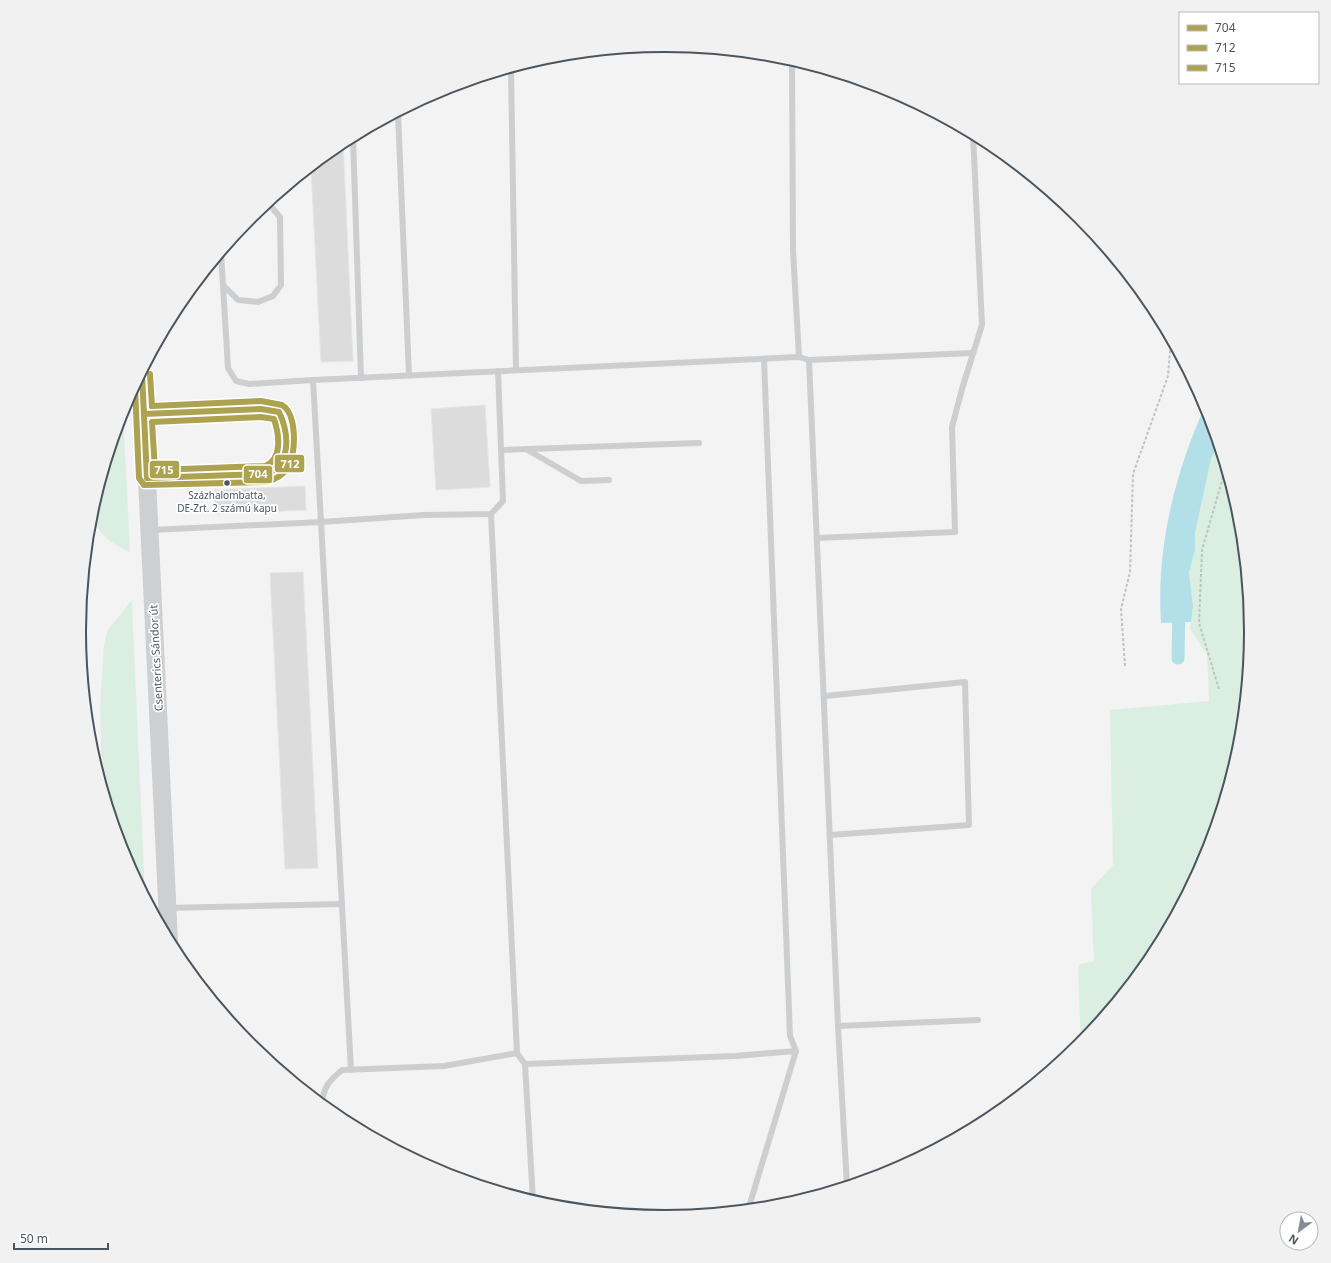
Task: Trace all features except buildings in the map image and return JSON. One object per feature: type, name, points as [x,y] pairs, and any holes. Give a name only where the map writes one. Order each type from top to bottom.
[{"type":"street","name":"Csenterics Sándor út","points":[[142,383],[169,929]]},
{"type":"lane","points":[[792,66],[793,250],[799,357]]},
{"type":"lane","points":[[511,73],[516,370]]},
{"type":"lane","points":[[398,118],[409,375]]},
{"type":"lane","points":[[817,538],[955,532],[952,427],[972,353],[982,325],[973,141]]},
{"type":"lane","points":[[353,144],[361,378]]},
{"type":"lane","points":[[223,285],[238,300],[258,302],[273,296],[281,285],[280,217],[271,207]]},
{"type":"lane","points":[[221,260],[228,368],[236,381],[249,384],[799,357],[809,360],[972,353]]},
{"type":"lane","points":[[750,1205],[796,1051],[790,1036],[764,359]]},
{"type":"lane","points":[[809,360],[825,696],[838,1026],[847,1182]]},
{"type":"lane","points":[[498,371],[503,501],[491,514],[517,1053],[525,1064],[533,1195]]},
{"type":"lane","points":[[314,380],[350,1070]]},
{"type":"lane","points":[[144,414],[261,409],[279,412],[284,422],[286,454],[277,469],[266,474],[147,478]]},
{"type":"lane","points":[[501,450],[699,443]]},
{"type":"lane","points":[[526,449],[581,481],[609,480]]},
{"type":"lane","points":[[149,530],[321,522],[424,515],[491,514]]},
{"type":"lane","points":[[825,696],[965,682],[970,825],[830,835]]},
{"type":"lane","points":[[168,908],[342,904]]},
{"type":"lane","points":[[838,1026],[978,1020]]},
{"type":"lane","points":[[525,1064],[735,1056],[796,1051]]},
{"type":"lane","points":[[323,1098],[323,1091],[334,1077],[342,1070],[444,1066],[517,1053]]},
{"type":"path","points":[[1125,666],[1121,609],[1130,572],[1132,474],[1168,376],[1170,348]]},
{"type":"path","points":[[1219,689],[1199,623],[1202,550],[1223,476]]},
{"type":"green space","points":[[124,427],[130,552],[117,546],[106,538],[97,527],[97,518],[106,482]]},
{"type":"green space","points":[[1215,449],[1234,518],[1244,594],[1244,669],[1234,745],[1214,818],[1201,853],[1185,888],[1147,953],[1101,1014],[1081,1035],[1078,965],[1094,961],[1091,889],[1113,865],[1110,710],[1209,701],[1207,655],[1190,629],[1193,606],[1189,572],[1195,550],[1195,533],[1211,459]]},
{"type":"green space","points":[[132,600],[145,885],[130,853],[117,818],[102,763],[100,709],[104,644],[108,630]]},
{"type":"water","points":[[1202,413],[1215,449],[1211,459],[1195,533],[1195,550],[1189,572],[1193,606],[1191,622],[1161,623],[1160,595],[1165,539],[1177,483]]},
{"type":"waterway","points":[[1178,658],[1179,606]]},
{"type":"transit line","name":"715","points":[[150,374],[152,406]]},
{"type":"transit line","name":"704","points":[[142,383],[147,478],[266,474],[274,470],[284,456],[286,448],[285,429],[279,412],[261,409],[144,414]]},
{"type":"transit line","name":"712","points":[[135,398],[139,478],[144,485],[267,482],[281,475],[290,463],[294,445],[293,426],[291,417],[282,405],[261,401],[152,406]]},
{"type":"transit line","name":"715","points":[[261,417],[274,419],[277,432],[277,452],[271,463],[265,466],[155,470],[152,422],[261,417]]},
{"type":"place","name":"Százhalombatta, DE-Zrt. 2 számú kapu","points":[[227,483]]}]
